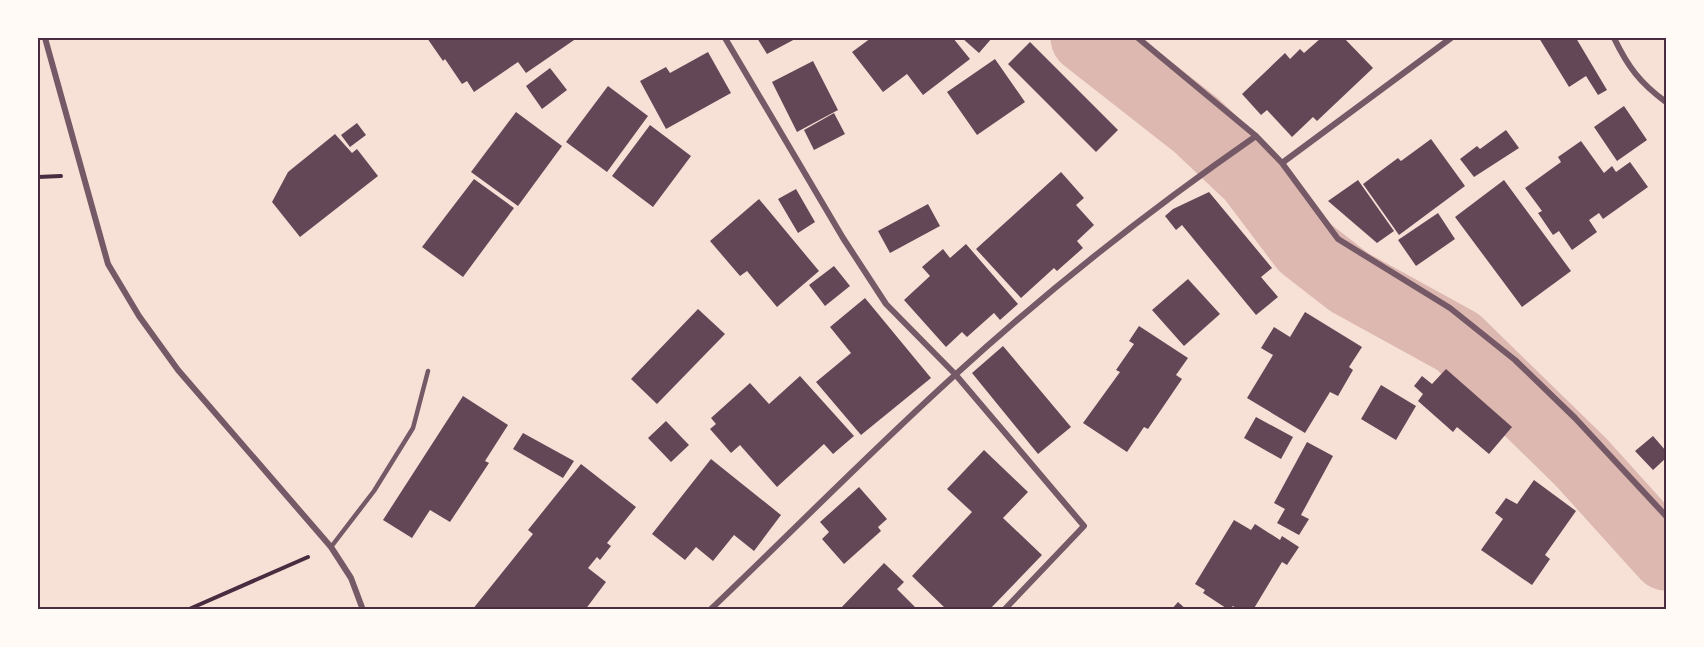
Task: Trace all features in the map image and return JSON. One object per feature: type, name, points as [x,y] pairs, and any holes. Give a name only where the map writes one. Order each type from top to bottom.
[{"type":"street","points":[[45,38],[108,264],[139,316],[178,370],[331,547],[351,578],[363,609]]},
{"type":"street","points":[[725,38],[843,238],[886,304],[955,374],[1084,526],[1004,609]]},
{"type":"street","points":[[1138,38],[1256,136],[1282,163],[1338,238],[1450,308],[1515,360],[1575,418],[1666,516]]},
{"type":"street","points":[[1282,163],[1451,38]]},
{"type":"street","points":[[1614,38],[1624,58],[1647,88],[1666,102]]},
{"type":"street","points":[[710,609],[955,374],[1090,259],[1256,136]]},
{"type":"lane","points":[[331,547],[374,491],[413,428],[428,371]]},
{"type":"path","points":[[188,609],[331,547]]},
{"type":"building","points":[[427,38],[577,38],[526,73],[518,62],[474,92],[467,81],[462,84]]},
{"type":"building","points":[[757,38],[797,38],[767,54]]},
{"type":"building","points":[[871,38],[953,38],[970,59],[923,95],[907,74],[883,92],[852,52]]},
{"type":"building","points":[[962,38],[992,38],[979,53]]},
{"type":"building","points":[[1321,38],[1344,38],[1373,68],[1317,121],[1313,117],[1292,137],[1267,110],[1261,115],[1242,94],[1285,53],[1290,59],[1300,49],[1304,53]]},
{"type":"building","points":[[1539,38],[1576,38],[1607,90],[1598,95],[1586,76],[1569,87]]},
{"type":"building","points":[[1030,42],[1118,130],[1096,152],[1008,64]]},
{"type":"building","points":[[708,52],[731,93],[666,129],[640,81],[666,67],[670,73]]},
{"type":"building","points":[[995,59],[1025,102],[977,135],[947,92]]},
{"type":"building","points":[[813,61],[838,110],[797,132],[772,82]]},
{"type":"building","points":[[550,68],[567,90],[542,109],[526,86]]},
{"type":"building","points":[[608,86],[648,116],[607,172],[566,142]]},
{"type":"building","points":[[1624,106],[1647,140],[1617,161],[1594,127]]},
{"type":"building","points":[[516,112],[562,146],[518,206],[471,172]]},
{"type":"building","points":[[834,113],[845,134],[814,150],[804,130]]},
{"type":"building","points":[[357,123],[366,135],[350,147],[341,135]]},
{"type":"building","points":[[650,125],[691,156],[653,207],[612,176]]},
{"type":"building","points":[[1506,130],[1519,148],[1474,177],[1460,159],[1477,146],[1480,149]]},
{"type":"building","points":[[335,134],[352,153],[357,149],[378,176],[300,237],[272,202],[288,172]]},
{"type":"building","points":[[1431,139],[1465,186],[1399,235],[1363,184],[1398,158],[1401,161]]},
{"type":"building","points":[[1581,141],[1604,173],[1612,166],[1616,172],[1630,162],[1648,187],[1603,219],[1599,213],[1589,220],[1597,232],[1572,250],[1559,231],[1553,235],[1538,213],[1542,211],[1525,188],[1561,162],[1558,157]]},
{"type":"building","points":[[1061,172],[1084,198],[1076,205],[1094,225],[1077,241],[1083,248],[1057,271],[1054,268],[1021,298],[976,249]]},
{"type":"building","points":[[474,179],[514,208],[463,277],[422,247]]},
{"type":"building","points":[[1358,180],[1394,231],[1377,243],[1328,201]]},
{"type":"building","points":[[1504,180],[1571,271],[1522,307],[1455,217]]},
{"type":"building","points":[[796,189],[815,222],[798,233],[778,199]]},
{"type":"building","points":[[1209,192],[1272,268],[1261,277],[1278,297],[1256,315],[1182,225],[1176,230],[1165,216],[1173,209]]},
{"type":"building","points":[[759,199],[819,271],[777,307],[747,271],[740,276],[710,241]]},
{"type":"building","points":[[928,204],[940,226],[890,253],[878,231]]},
{"type":"building","points":[[1438,213],[1455,239],[1416,266],[1398,240]]},
{"type":"building","points":[[966,244],[1018,304],[1000,320],[994,313],[967,337],[962,332],[946,347],[904,300],[930,276],[922,267],[943,249],[950,258]]},
{"type":"building","points":[[834,266],[850,286],[825,306],[809,285]]},
{"type":"building","points":[[1188,279],[1220,314],[1184,346],[1152,310]]},
{"type":"building","points":[[865,298],[931,378],[861,435],[816,382],[851,353],[830,327]]},
{"type":"building","points":[[698,309],[725,334],[657,404],[631,379]]},
{"type":"building","points":[[1305,312],[1362,347],[1349,367],[1353,370],[1338,396],[1330,392],[1305,433],[1247,398],[1273,355],[1261,348],[1274,327],[1290,337]]},
{"type":"building","points":[[1139,326],[1188,358],[1176,375],[1182,379],[1148,429],[1144,427],[1127,452],[1083,423],[1120,372],[1116,370],[1134,344],[1129,341]]},
{"type":"building","points":[[1003,346],[1071,427],[1038,454],[972,373]]},
{"type":"building","points":[[1446,369],[1512,427],[1489,454],[1457,427],[1453,432],[1418,401],[1423,394],[1414,386],[1422,376],[1432,384]]},
{"type":"building","points":[[800,376],[854,436],[833,454],[824,444],[777,487],[740,445],[731,453],[710,429],[716,424],[711,418],[750,383],[769,404]]},
{"type":"building","points":[[1381,385],[1416,406],[1396,440],[1361,419]]},
{"type":"building","points":[[463,396],[508,425],[485,461],[489,463],[450,522],[430,510],[412,538],[383,520]]},
{"type":"building","points":[[1256,417],[1293,437],[1281,459],[1244,438]]},
{"type":"building","points":[[666,421],[689,445],[671,462],[648,438]]},
{"type":"building","points":[[523,433],[574,461],[563,478],[513,449]]},
{"type":"building","points":[[1653,436],[1666,451],[1666,458],[1653,470],[1635,451]]},
{"type":"building","points":[[1307,442],[1333,456],[1301,515],[1309,519],[1299,535],[1277,523],[1285,509],[1274,503]]},
{"type":"building","points":[[984,450],[1028,492],[1003,518],[1042,555],[989,610],[947,610],[912,576],[972,512],[947,489]]},
{"type":"building","points":[[711,459],[781,515],[754,551],[734,535],[713,561],[696,547],[685,560],[652,534]]},
{"type":"building","points":[[581,464],[636,507],[607,543],[611,546],[600,560],[597,557],[588,568],[606,582],[585,610],[472,610],[533,534],[528,530]]},
{"type":"building","points":[[1534,480],[1576,511],[1545,555],[1550,559],[1532,585],[1481,550],[1503,519],[1495,513],[1506,498],[1517,504]]},
{"type":"building","points":[[859,487],[887,519],[878,527],[881,531],[844,564],[822,539],[829,532],[820,522]]},
{"type":"building","points":[[1234,520],[1251,530],[1255,524],[1280,540],[1282,536],[1299,547],[1287,565],[1282,562],[1253,610],[1239,610],[1233,606],[1229,610],[1203,593],[1205,590],[1195,584]]},
{"type":"building","points":[[884,563],[904,582],[897,589],[918,610],[839,610]]},
{"type":"building","points":[[1178,602],[1187,610],[1171,610]]},
{"type":"waterway","points":[[1085,38],[1196,125],[1251,177],[1304,247],[1349,282],[1458,342],[1581,462],[1666,556]]}]
